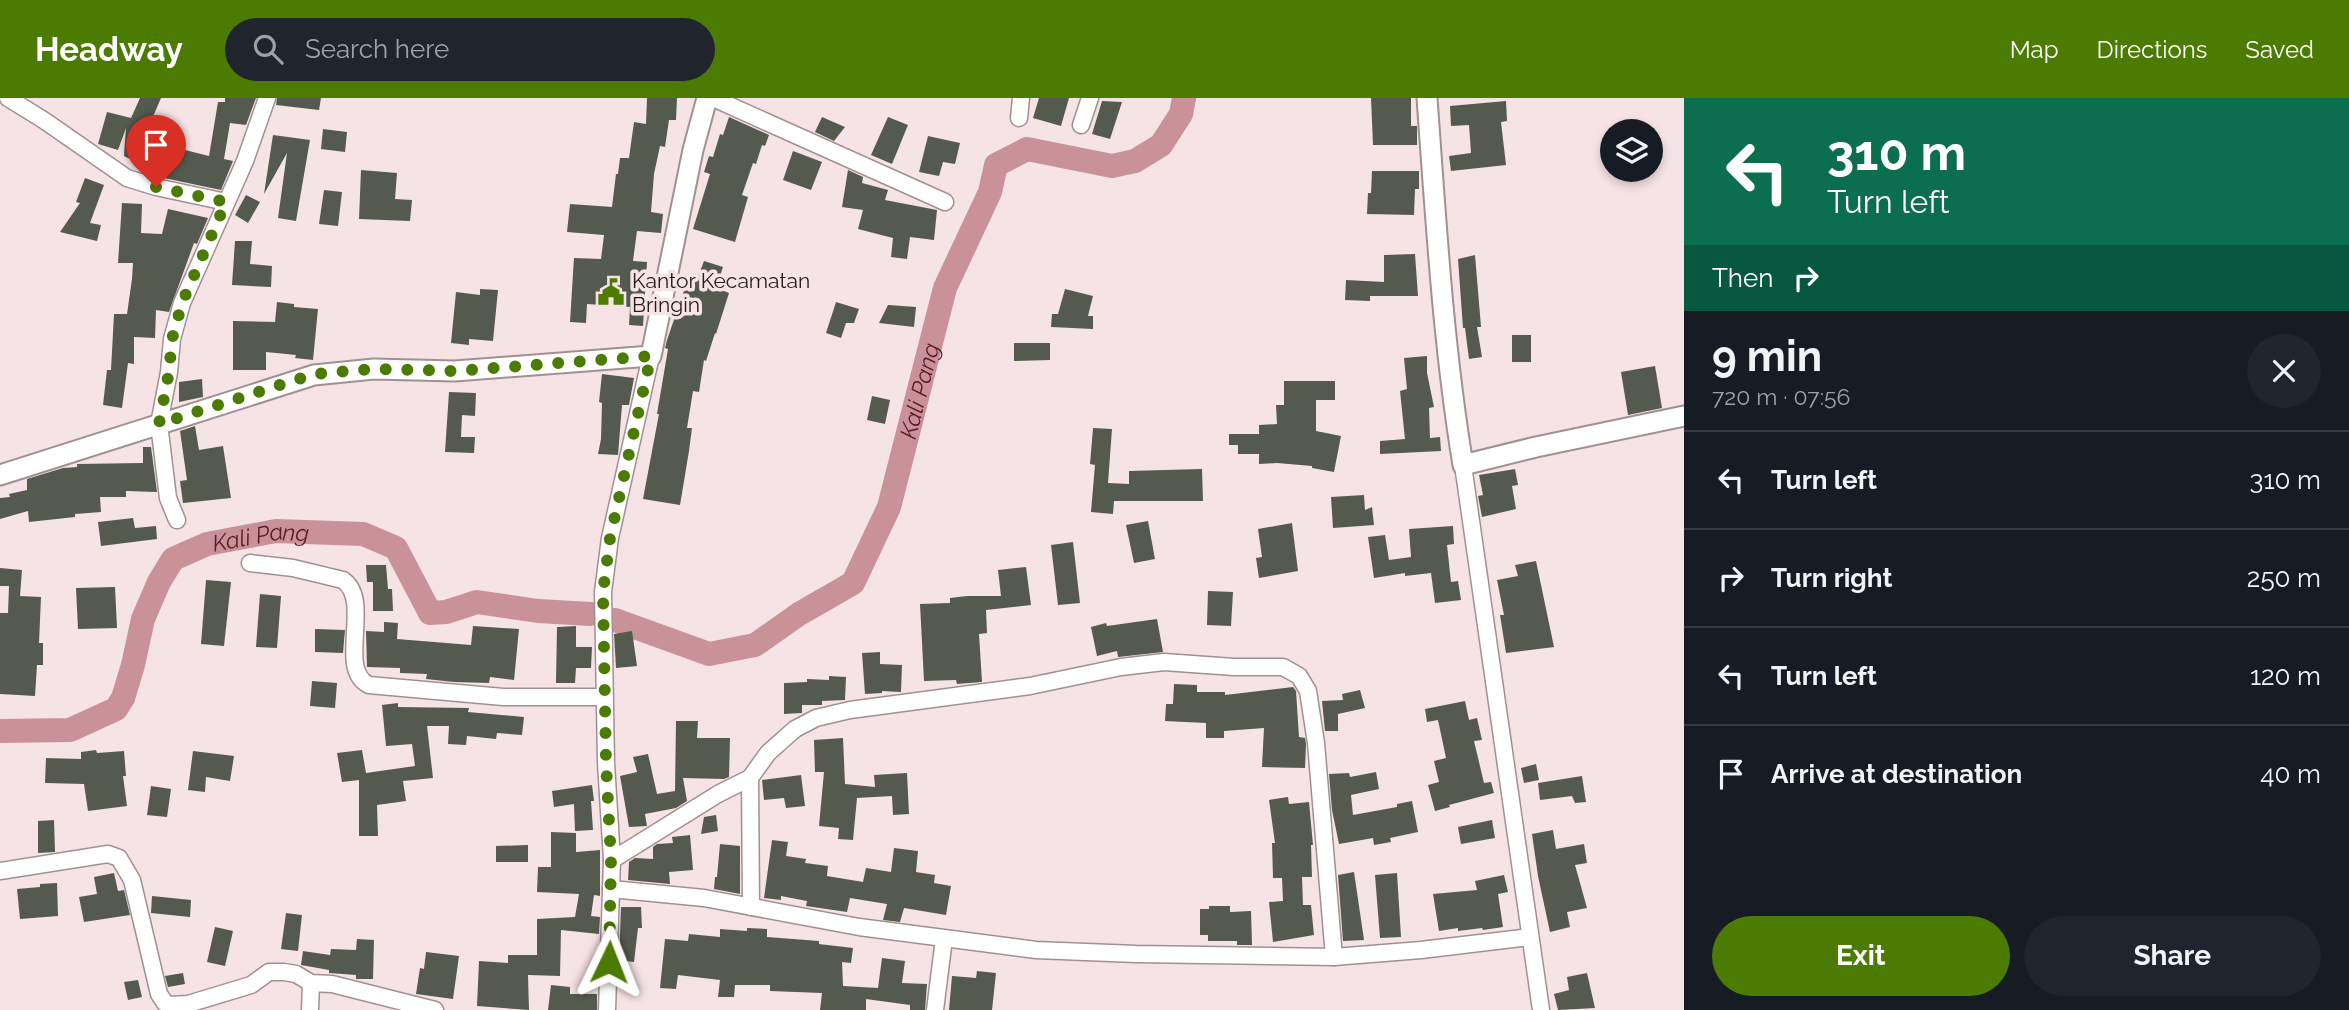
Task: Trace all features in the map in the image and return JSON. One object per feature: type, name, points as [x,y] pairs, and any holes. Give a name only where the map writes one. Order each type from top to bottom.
[{"type":"street","points":[[8,98],[127,178],[226,202]]},
{"type":"street","points":[[177,520],[168,498],[159,424],[172,339],[182,303],[245,161],[267,98]]},
{"type":"street","points":[[607,1010],[611,860],[604,697],[603,592],[610,538],[706,98]]},
{"type":"street","points":[[713,98],[945,202]]},
{"type":"street","points":[[1018,118],[1021,98]]},
{"type":"street","points":[[1082,125],[1090,98]]},
{"type":"street","points":[[1427,98],[1439,238],[1439,272],[1453,405],[1541,1010]]},
{"type":"street","points":[[0,475],[314,374],[374,369],[455,371],[651,356]]},
{"type":"street","points":[[1463,465],[1684,416]]},
{"type":"street","points":[[250,563],[293,568],[349,583],[355,598],[356,670],[359,678],[369,685],[503,697],[604,697]]},
{"type":"street","points":[[611,860],[718,794],[750,778],[768,753],[795,729],[816,718],[850,710],[1030,687],[1121,667],[1164,662],[1283,667],[1299,676],[1308,691],[1316,743],[1334,957]]},
{"type":"street","points":[[750,778],[751,907]]},
{"type":"street","points":[[0,871],[108,855],[119,858],[132,880],[159,994],[165,1003],[188,1004],[251,985],[269,972],[296,974],[311,983],[332,984],[435,1010]]},
{"type":"street","points":[[611,889],[704,898],[859,927],[1036,950],[1149,955],[1334,957],[1530,937]]},
{"type":"street","points":[[935,1010],[944,939]]},
{"type":"street","points":[[310,1010],[311,983]]},
{"type":"building","points":[[140,98],[161,98],[134,161],[124,156],[126,128],[118,150],[98,144],[107,112],[131,118]]},
{"type":"building","points":[[225,98],[256,98],[246,125],[230,123],[224,159],[233,161],[221,190],[164,178],[173,147],[209,156],[218,102],[225,102]]},
{"type":"building","points":[[277,98],[321,98],[319,110],[276,105]]},
{"type":"building","points":[[647,98],[677,98],[676,120],[669,120],[665,147],[660,146],[654,174],[651,212],[663,214],[661,233],[637,231],[633,261],[647,262],[643,326],[629,325],[630,307],[587,304],[586,323],[570,322],[574,258],[601,259],[604,235],[567,232],[570,204],[612,207],[620,158],[629,158],[634,122],[646,124]]},
{"type":"building","points":[[1039,98],[1069,98],[1061,126],[1033,118]]},
{"type":"building","points":[[1371,98],[1411,98],[1411,126],[1417,126],[1417,145],[1373,145]]},
{"type":"building","points":[[1102,101],[1122,102],[1110,139],[1092,134]]},
{"type":"building","points":[[1506,101],[1507,121],[1501,122],[1506,165],[1451,171],[1449,156],[1471,153],[1469,125],[1451,126],[1450,106]]},
{"type":"building","points":[[729,117],[769,135],[765,146],[762,145],[756,164],[753,163],[742,195],[748,197],[735,242],[693,229],[710,174],[704,172],[709,156],[713,157]]},
{"type":"building","points":[[822,117],[845,127],[834,141],[815,132]]},
{"type":"building","points":[[888,117],[908,125],[892,164],[871,155]]},
{"type":"building","points":[[323,129],[347,132],[345,152],[321,149]]},
{"type":"building","points":[[273,135],[310,140],[296,221],[278,218],[287,153],[264,194]]},
{"type":"building","points":[[928,136],[960,143],[955,164],[943,162],[939,176],[919,172]]},
{"type":"building","points":[[793,151],[822,162],[811,190],[783,180]]},
{"type":"building","points":[[361,170],[397,173],[395,199],[412,200],[410,221],[359,219]]},
{"type":"building","points":[[848,170],[863,177],[862,183],[888,190],[885,200],[937,210],[934,240],[910,237],[907,259],[891,257],[893,238],[858,229],[863,210],[842,207]]},
{"type":"building","points":[[1372,171],[1419,171],[1414,215],[1367,214]]},
{"type":"building","points":[[85,178],[104,185],[90,223],[101,225],[97,241],[60,232],[80,203],[76,202]]},
{"type":"building","points":[[324,190],[342,192],[338,226],[319,224]]},
{"type":"building","points":[[246,195],[260,202],[248,223],[235,215]]},
{"type":"building","points":[[122,203],[142,204],[141,233],[162,234],[168,209],[208,218],[197,244],[194,243],[169,312],[156,310],[155,338],[134,337],[134,364],[128,363],[122,408],[103,405],[107,370],[111,370],[114,314],[127,314],[132,279],[133,263],[118,263]]},
{"type":"building","points":[[235,241],[252,241],[250,264],[272,266],[271,287],[232,285]]},
{"type":"building","points":[[1415,254],[1418,296],[1370,296],[1370,301],[1345,300],[1346,280],[1384,282],[1384,255]]},
{"type":"building","points":[[1475,255],[1481,327],[1477,327],[1482,357],[1469,359],[1463,328],[1458,259]]},
{"type":"building","points":[[704,261],[723,267],[716,288],[729,293],[706,361],[704,360],[699,392],[693,391],[687,428],[692,428],[680,505],[643,499],[659,414],[667,340],[688,279],[696,282]]},
{"type":"building","points":[[480,289],[498,290],[493,341],[469,339],[469,345],[451,343],[456,292],[480,295]]},
{"type":"building","points":[[1065,289],[1093,296],[1088,316],[1093,316],[1093,329],[1051,327],[1052,314],[1058,314]]},
{"type":"building","points":[[277,302],[318,309],[313,360],[266,352],[266,370],[233,370],[233,321],[275,322]]},
{"type":"building","points":[[836,302],[859,309],[854,323],[846,323],[841,338],[826,333]]},
{"type":"building","points":[[888,305],[916,307],[914,327],[879,323]]},
{"type":"building","points":[[1512,335],[1531,335],[1531,362],[1512,362]]},
{"type":"building","points":[[1014,343],[1050,343],[1050,360],[1014,361]]},
{"type":"building","points":[[1427,356],[1427,373],[1434,407],[1429,408],[1430,438],[1440,437],[1441,451],[1380,454],[1380,441],[1405,439],[1400,391],[1407,389],[1404,358]]},
{"type":"building","points":[[1655,366],[1662,408],[1628,415],[1621,372]]},
{"type":"building","points":[[602,374],[634,378],[629,405],[622,405],[618,455],[598,454],[601,439],[602,403],[599,402]]},
{"type":"building","points":[[202,379],[203,397],[179,402],[179,382]]},
{"type":"building","points":[[1284,381],[1335,381],[1335,400],[1316,400],[1316,431],[1341,436],[1334,472],[1312,466],[1259,464],[1259,454],[1238,454],[1238,445],[1229,445],[1229,434],[1259,434],[1259,425],[1277,424],[1276,405],[1284,405]]},
{"type":"building","points":[[449,392],[476,393],[475,416],[462,415],[461,437],[475,437],[474,453],[445,452]]},
{"type":"building","points":[[872,396],[890,400],[885,424],[867,420]]},
{"type":"building","points":[[195,426],[199,450],[223,446],[231,498],[183,503],[180,481],[187,480],[180,431]]},
{"type":"building","points":[[1093,428],[1112,429],[1108,483],[1129,484],[1129,471],[1202,469],[1203,501],[1114,501],[1113,514],[1091,512],[1095,465],[1090,464]]},
{"type":"building","points":[[143,447],[151,447],[157,492],[126,491],[126,497],[100,497],[101,512],[75,514],[75,517],[29,522],[28,511],[0,519],[0,498],[27,490],[27,479],[63,468],[77,467],[77,464],[143,463]]},
{"type":"building","points":[[1515,469],[1518,485],[1512,486],[1516,509],[1482,517],[1478,496],[1483,495],[1479,475]]},
{"type":"building","points":[[1364,495],[1365,510],[1372,507],[1374,525],[1333,528],[1331,497]]},
{"type":"building","points":[[133,518],[135,528],[156,526],[157,539],[101,546],[98,522]]},
{"type":"building","points":[[1148,521],[1155,559],[1134,563],[1126,525]]},
{"type":"building","points":[[1292,523],[1298,571],[1259,578],[1256,558],[1262,557],[1258,529]]},
{"type":"building","points":[[1453,526],[1454,544],[1447,545],[1451,582],[1458,581],[1461,600],[1435,603],[1431,573],[1405,576],[1405,573],[1374,578],[1368,537],[1385,535],[1389,560],[1411,557],[1409,529]]},
{"type":"building","points":[[1073,542],[1080,603],[1058,605],[1051,545]]},
{"type":"building","points":[[1536,561],[1554,647],[1506,653],[1500,615],[1504,615],[1497,580],[1518,576],[1515,565]]},
{"type":"building","points":[[366,565],[386,565],[388,589],[392,589],[393,611],[373,611],[373,582],[367,582]]},
{"type":"building","points":[[1026,567],[1031,605],[986,610],[987,633],[979,634],[982,682],[957,684],[956,680],[924,681],[920,604],[950,603],[950,598],[967,596],[1001,596],[998,570]]},
{"type":"building","points":[[0,568],[22,570],[20,596],[41,597],[39,643],[43,643],[43,665],[37,665],[35,696],[0,694],[0,613],[8,613],[9,586],[0,586]]},
{"type":"building","points":[[206,580],[231,582],[224,646],[201,644]]},
{"type":"building","points":[[115,587],[117,628],[78,629],[76,588]]},
{"type":"building","points":[[1208,591],[1233,592],[1231,626],[1207,625]]},
{"type":"building","points":[[260,594],[281,596],[277,648],[256,647]]},
{"type":"building","points":[[1157,619],[1163,652],[1118,657],[1117,651],[1097,656],[1091,627],[1106,623],[1107,626]]},
{"type":"building","points":[[384,622],[398,623],[397,639],[471,645],[473,626],[519,629],[514,680],[490,677],[489,683],[454,682],[426,679],[427,674],[400,673],[400,668],[367,667],[366,631],[384,632]]},
{"type":"building","points":[[576,626],[576,647],[592,647],[591,668],[576,668],[575,683],[556,683],[557,627]]},
{"type":"building","points":[[315,629],[345,630],[343,653],[315,652]]},
{"type":"building","points":[[632,631],[637,666],[616,668],[614,634]]},
{"type":"building","points":[[880,652],[880,664],[902,665],[901,692],[865,694],[862,653]]},
{"type":"building","points":[[829,676],[846,677],[845,700],[822,701],[822,705],[802,705],[802,713],[784,714],[784,683],[807,682],[807,679],[829,680]]},
{"type":"building","points":[[312,681],[337,683],[335,708],[310,706]]},
{"type":"building","points":[[1174,684],[1197,685],[1197,692],[1225,692],[1225,695],[1293,687],[1296,691],[1299,737],[1305,738],[1306,744],[1305,768],[1262,767],[1264,728],[1224,731],[1224,738],[1206,738],[1206,723],[1165,721],[1166,704],[1173,704]]},
{"type":"building","points":[[1360,690],[1365,708],[1338,714],[1338,731],[1325,731],[1322,701],[1343,700],[1342,694]]},
{"type":"building","points":[[1465,701],[1469,720],[1477,718],[1482,740],[1474,741],[1484,783],[1491,782],[1494,793],[1435,811],[1428,785],[1439,782],[1434,761],[1446,758],[1438,720],[1427,722],[1425,709]]},
{"type":"building","points":[[398,703],[398,707],[469,708],[468,712],[524,717],[522,735],[497,733],[496,739],[467,736],[466,745],[448,744],[449,726],[427,726],[433,778],[403,781],[406,801],[377,805],[378,836],[359,836],[359,780],[342,782],[337,753],[362,750],[366,773],[415,766],[412,744],[386,746],[382,705]]},
{"type":"building","points":[[676,721],[698,721],[697,738],[730,738],[729,777],[683,778],[687,801],[676,808],[645,814],[647,826],[629,827],[620,776],[637,772],[633,757],[648,754],[657,794],[675,791]]},
{"type":"building","points":[[843,738],[845,784],[875,787],[874,775],[907,773],[909,814],[893,815],[892,796],[857,798],[853,840],[838,839],[839,828],[819,826],[824,772],[815,772],[814,740]]},
{"type":"building","points":[[96,750],[97,753],[124,751],[126,776],[123,776],[127,806],[88,811],[84,784],[45,783],[46,758],[81,759],[81,752]]},
{"type":"building","points":[[193,751],[234,756],[230,781],[206,777],[205,792],[188,790]]},
{"type":"building","points":[[1536,764],[1539,780],[1524,783],[1521,768]]},
{"type":"building","points":[[1376,772],[1379,789],[1351,795],[1353,815],[1397,807],[1397,804],[1412,801],[1418,832],[1390,838],[1391,842],[1374,845],[1373,838],[1339,844],[1332,810],[1329,774],[1349,773],[1350,777]]},
{"type":"building","points":[[801,775],[805,806],[786,808],[784,798],[764,800],[762,780]]},
{"type":"building","points":[[1582,776],[1586,802],[1575,803],[1572,796],[1540,800],[1538,783]]},
{"type":"building","points":[[592,785],[593,830],[575,831],[574,804],[554,807],[552,791]]},
{"type":"building","points":[[151,786],[171,789],[167,817],[147,815]]},
{"type":"building","points":[[1288,797],[1289,804],[1309,802],[1313,845],[1312,877],[1302,877],[1303,905],[1311,905],[1314,935],[1273,942],[1269,902],[1283,901],[1282,878],[1273,878],[1272,843],[1275,843],[1269,800]]},
{"type":"building","points":[[716,815],[718,831],[701,834],[704,817]]},
{"type":"building","points":[[54,820],[55,852],[38,853],[38,821]]},
{"type":"building","points":[[1492,820],[1495,838],[1461,844],[1458,827]]},
{"type":"building","points":[[1553,830],[1556,849],[1584,844],[1587,863],[1575,865],[1587,908],[1567,912],[1570,927],[1550,932],[1532,834]]},
{"type":"building","points":[[551,832],[576,833],[576,852],[600,850],[600,896],[594,895],[591,916],[600,917],[599,934],[561,930],[560,976],[528,975],[529,1010],[477,1006],[479,961],[508,963],[508,955],[537,955],[537,919],[575,917],[579,894],[537,892],[538,867],[551,867]]},
{"type":"building","points":[[690,835],[693,870],[669,872],[670,884],[628,880],[629,862],[635,858],[653,859],[653,847],[657,844],[673,843],[672,837]]},
{"type":"building","points":[[772,840],[788,842],[786,856],[806,859],[805,863],[828,866],[827,876],[863,882],[866,868],[891,872],[894,848],[918,851],[916,872],[935,875],[934,883],[951,886],[946,915],[904,908],[900,922],[883,920],[887,904],[850,898],[847,912],[806,906],[807,901],[781,896],[781,900],[764,898]]},
{"type":"building","points":[[720,844],[740,846],[740,894],[714,889]]},
{"type":"building","points":[[528,845],[528,862],[496,862],[496,846]]},
{"type":"building","points":[[1354,872],[1364,940],[1343,941],[1338,875]]},
{"type":"building","points":[[114,873],[118,891],[124,890],[130,915],[84,922],[79,897],[97,894],[94,877]]},
{"type":"building","points":[[1397,873],[1401,937],[1380,938],[1375,875]]},
{"type":"building","points":[[1504,875],[1508,892],[1498,894],[1503,927],[1439,931],[1433,894],[1477,890],[1475,881]]},
{"type":"building","points":[[57,883],[58,916],[20,919],[17,889]]},
{"type":"building","points":[[152,896],[191,900],[190,917],[151,913]]},
{"type":"building","points":[[1209,906],[1230,906],[1230,912],[1251,911],[1252,945],[1237,945],[1237,941],[1208,941],[1208,935],[1200,935],[1200,909],[1209,909]]},
{"type":"building","points":[[621,907],[641,907],[642,928],[638,928],[634,962],[619,960]]},
{"type":"building","points":[[286,913],[302,915],[298,951],[281,949]]},
{"type":"building","points":[[215,927],[233,931],[225,966],[207,962]]},
{"type":"building","points":[[747,928],[767,929],[767,937],[819,941],[819,944],[853,948],[851,963],[842,962],[843,986],[878,988],[882,958],[905,961],[902,983],[927,984],[925,1010],[910,1010],[910,1005],[866,999],[866,1010],[820,1010],[822,993],[770,991],[770,985],[735,985],[734,997],[718,997],[720,980],[678,975],[676,989],[660,988],[665,939],[688,941],[689,934],[720,937],[720,929],[747,931]]},
{"type":"building","points":[[357,939],[374,940],[373,979],[356,979],[356,975],[329,973],[329,970],[301,965],[303,951],[330,955],[331,949],[356,950]]},
{"type":"building","points":[[426,952],[459,956],[453,999],[416,994],[420,968],[424,969]]},
{"type":"building","points":[[977,971],[996,973],[992,1010],[949,1010],[952,976],[976,978]]},
{"type":"building","points":[[183,973],[185,984],[168,987],[165,976]]},
{"type":"building","points":[[1587,973],[1595,1008],[1558,1010],[1554,994],[1569,990],[1567,977]]},
{"type":"building","points":[[138,980],[142,997],[128,1000],[124,982]]},
{"type":"building","points":[[551,985],[570,987],[570,994],[597,994],[597,1010],[548,1010]]},
{"type":"waterway","name":"Kali Pang","points":[[615,620],[709,654],[755,645],[799,614],[853,583],[889,507],[945,288],[990,192],[996,165],[1027,149],[1112,166],[1135,161],[1161,145],[1181,114],[1184,98]]},
{"type":"waterway","name":"Kali Pang","points":[[0,731],[70,730],[116,709],[123,698],[133,665],[143,619],[159,582],[173,559],[207,544],[276,531],[363,534],[396,548],[430,613],[446,612],[477,602],[538,611],[591,614]]},
{"type":"place","name":"Kantor Kecamatan Bringin","points":[[611,292]]},
{"type":"route","points":[[156,187],[226,202],[182,303],[172,339],[159,424],[314,374],[374,369],[455,371],[651,356],[610,538],[603,592],[606,763],[611,860],[609,962]]}]
